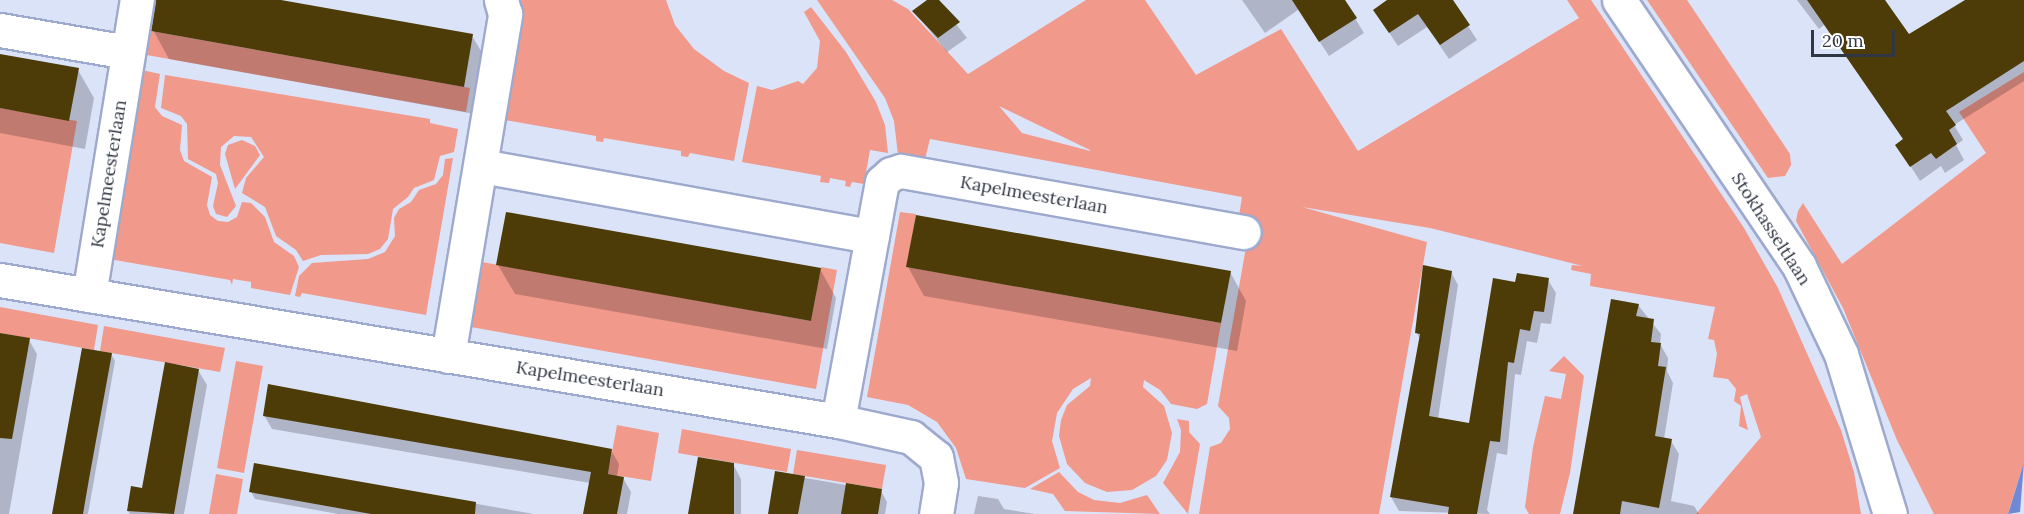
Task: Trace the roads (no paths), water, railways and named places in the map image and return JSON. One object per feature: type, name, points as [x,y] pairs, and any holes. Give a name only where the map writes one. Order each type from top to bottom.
[{"type":"street","name":"Kapelmeesterlaan","points":[[89,295],[137,0]]},
{"type":"street","points":[[448,356],[506,14],[501,0]]},
{"type":"street","name":"Stokhasseltlaan","points":[[1619,0],[1799,266],[1841,354],[1890,514]]},
{"type":"street","points":[[0,30],[128,52]]},
{"type":"street","points":[[481,166],[872,236]]},
{"type":"street","name":"Kapelmeesterlaan","points":[[838,421],[882,183],[901,171],[1244,232]]},
{"type":"street","name":"Kapelmeesterlaan","points":[[0,280],[838,421],[911,437],[936,457],[941,483],[936,514]]},
{"type":"water","points":[[2024,462],[2020,512],[2008,514],[2010,508]]}]
